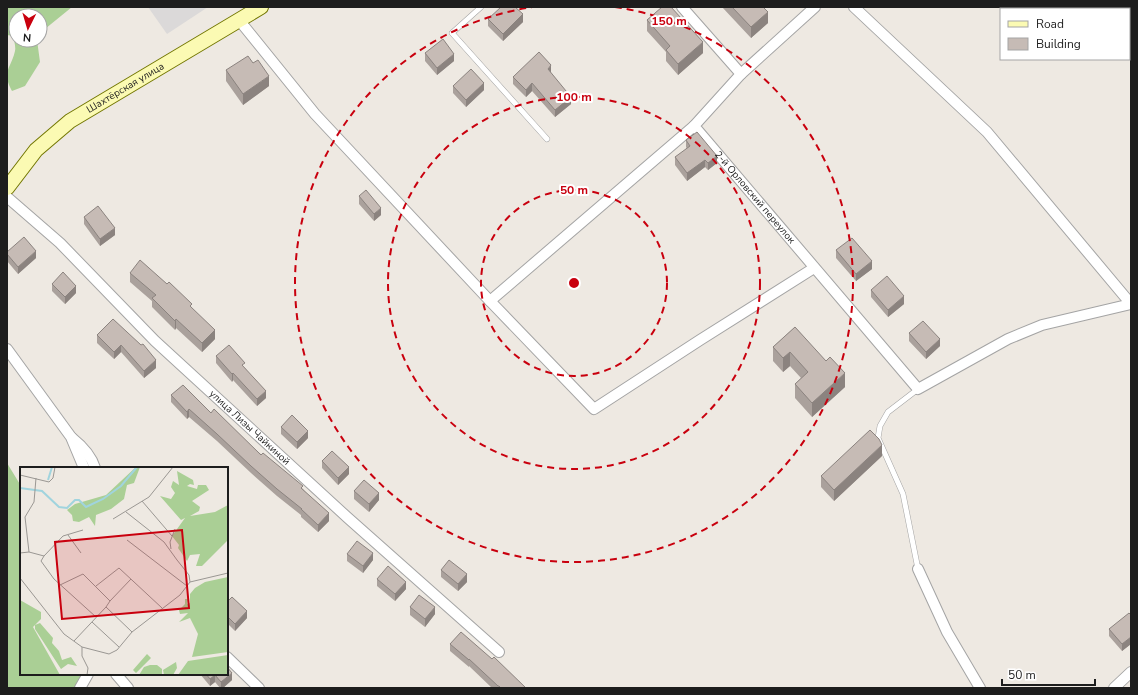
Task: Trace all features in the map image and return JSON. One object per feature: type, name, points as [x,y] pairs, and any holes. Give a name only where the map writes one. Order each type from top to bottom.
[{"type":"street","name":"Шахтёрская улица","points":[[7,188],[36,150],[70,121],[261,7]]},
{"type":"street","points":[[682,7],[741,74]]},
{"type":"street","points":[[490,301],[694,126],[741,74],[815,7]]},
{"type":"street","points":[[854,7],[987,132],[1131,304],[1042,325],[1008,339],[918,389]]},
{"type":"street","points":[[239,20],[315,114],[490,301],[594,409],[814,268]]},
{"type":"street","name":"2-й Орловский переулок","points":[[694,126],[918,389]]},
{"type":"street","name":"улица Лизы Чайкиной","points":[[7,197],[60,243],[155,341],[348,518],[499,652]]},
{"type":"street","points":[[7,349],[71,436],[82,446],[96,467]]},
{"type":"street","points":[[71,436],[84,467]]},
{"type":"street","points":[[918,569],[947,632],[980,688]]},
{"type":"street","points":[[228,658],[259,688]]},
{"type":"street","points":[[1114,688],[1131,672]]},
{"type":"street","points":[[80,688],[87,675]]},
{"type":"street","points":[[117,675],[128,688]]},
{"type":"lane","points":[[482,7],[452,33],[547,139]]},
{"type":"lane","points":[[918,389],[888,412],[880,426],[878,438],[903,494],[918,569]]},
{"type":"shaded area","points":[[148,7],[208,7],[167,34]]},
{"type":"green space","points":[[7,7],[72,7],[48,26],[48,8],[8,8],[7,35]]},
{"type":"green space","points":[[15,48],[38,48],[40,62],[25,86],[12,91],[7,79],[7,74]]},
{"type":"green space","points":[[7,463],[20,484],[20,675],[87,675],[80,688],[7,688]]},
{"type":"building","points":[[501,7],[515,7],[523,14],[503,34],[488,19]]},
{"type":"building","points":[[662,7],[671,7],[703,42],[678,64],[666,50],[670,46],[647,20]]},
{"type":"building","points":[[732,7],[763,7],[768,12],[751,27]]},
{"type":"building","points":[[443,39],[454,54],[437,68],[425,53]]},
{"type":"building","points":[[539,52],[551,65],[548,69],[571,97],[555,110],[532,83],[526,90],[513,77]]},
{"type":"building","points":[[248,56],[253,63],[258,60],[269,76],[243,94],[226,70]]},
{"type":"building","points":[[471,69],[484,83],[466,100],[453,86]]},
{"type":"building","points":[[697,132],[717,156],[708,163],[705,160],[687,173],[675,157],[690,146],[686,140]]},
{"type":"building","points":[[366,190],[381,208],[374,214],[359,196]]},
{"type":"building","points":[[98,206],[115,228],[100,239],[84,217]]},
{"type":"building","points":[[24,237],[36,251],[18,267],[7,252]]},
{"type":"building","points":[[852,238],[872,261],[856,274],[836,250]]},
{"type":"building","points":[[140,260],[167,284],[169,282],[192,304],[190,306],[215,330],[202,343],[176,319],[175,321],[152,298],[156,295],[130,273]]},
{"type":"building","points":[[63,272],[76,286],[65,297],[52,284]]},
{"type":"building","points":[[887,276],[904,296],[888,310],[871,290]]},
{"type":"building","points":[[113,319],[141,345],[143,344],[156,360],[144,371],[121,345],[114,352],[97,335]]},
{"type":"building","points":[[923,321],[940,339],[926,352],[909,333]]},
{"type":"building","points":[[795,327],[826,361],[830,357],[845,373],[812,403],[795,384],[808,372],[790,352],[783,358],[773,347]]},
{"type":"building","points":[[229,345],[245,363],[242,365],[266,391],[257,399],[216,356]]},
{"type":"building","points":[[183,385],[211,413],[214,409],[261,455],[263,453],[303,486],[301,488],[329,513],[318,525],[189,409],[187,412],[171,395]]},
{"type":"building","points":[[292,415],[308,431],[297,442],[281,427]]},
{"type":"building","points":[[870,430],[879,439],[882,445],[834,490],[821,476]]},
{"type":"building","points":[[332,451],[349,467],[338,478],[322,461]]},
{"type":"building","points":[[364,480],[379,493],[369,504],[354,491]]},
{"type":"building","points":[[357,541],[373,553],[363,566],[347,554]]},
{"type":"building","points":[[449,560],[467,574],[458,584],[441,570]]},
{"type":"building","points":[[388,566],[406,582],[395,594],[377,579]]},
{"type":"building","points":[[419,595],[435,607],[425,619],[410,607]]},
{"type":"building","points":[[232,597],[247,611],[235,624],[228,617],[228,601]]},
{"type":"building","points":[[1129,613],[1131,615],[1131,637],[1122,644],[1109,629]]},
{"type":"building","points":[[461,632],[492,659],[494,657],[526,688],[501,688],[498,686],[469,659],[450,644]]},
{"type":"building","points":[[228,668],[232,673],[221,682],[215,675],[228,675]]},
{"type":"building","points":[[207,675],[215,675],[210,679]]}]
